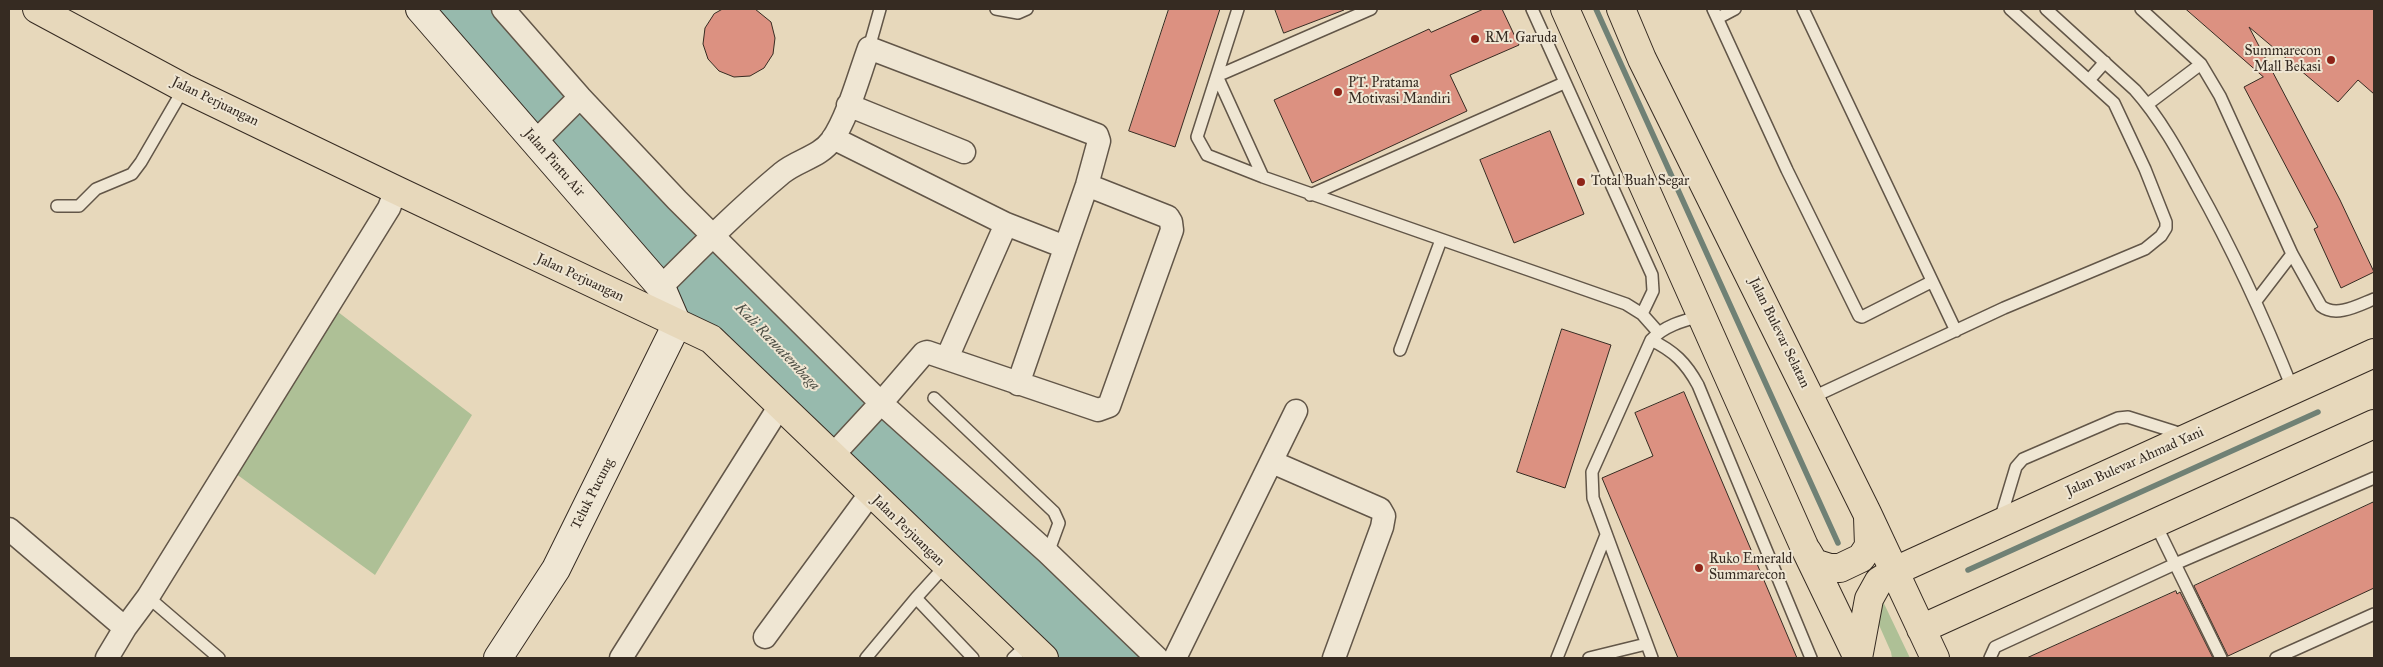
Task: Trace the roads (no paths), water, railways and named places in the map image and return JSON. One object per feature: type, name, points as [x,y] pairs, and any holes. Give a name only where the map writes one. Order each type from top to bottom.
[{"type":"main road","points":[[1565,9],[1804,546],[1858,658]]},
{"type":"main road","name":"Jalan Bulevar Selatan","points":[[1621,9],[1642,59],[1868,513],[1935,658]]},
{"type":"main road","name":"Jalan Perjuangan","points":[[47,11],[184,88],[676,324],[711,339],[781,404],[838,449],[870,494],[945,566],[1028,653]]},
{"type":"main road","name":"Jalan Bulevar Ahmad Yani","points":[[1858,658],[1868,599],[1879,581],[1895,571],[2374,353]]},
{"type":"main road","points":[[1921,629],[2374,424]]},
{"type":"main road","points":[[1804,546],[1814,563],[1830,568],[1840,568],[1861,558],[1869,546],[1868,513]]},
{"type":"main road","points":[[1921,559],[1918,570],[1920,589],[1931,608],[1943,613],[1955,612]]},
{"type":"street","name":"Jalan Pintu Air","points":[[420,9],[541,135],[661,288],[676,324]]},
{"type":"street","points":[[503,9],[577,100],[713,235],[878,406],[1048,553],[1157,658]]},
{"type":"street","points":[[661,288],[713,235],[784,171],[824,149],[833,138],[848,105],[869,48],[1097,135],[1099,147],[1087,185],[1018,384]]},
{"type":"street","points":[[541,135],[577,100]]},
{"type":"street","points":[[848,105],[964,152]]},
{"type":"street","points":[[833,138],[1006,224],[1065,247]]},
{"type":"street","points":[[838,449],[924,353],[932,352],[1018,384],[1098,410],[1109,406],[1172,230],[1168,217],[1087,185]]},
{"type":"street","points":[[107,658],[125,628],[148,598],[389,208],[396,190]]},
{"type":"street","points":[[947,358],[1006,224]]},
{"type":"street","name":"Teluk Pucung","points":[[498,658],[556,569],[676,324]]},
{"type":"street","points":[[621,658],[781,404]]},
{"type":"street","points":[[1175,658],[1296,411]]},
{"type":"street","points":[[1272,462],[1380,508],[1384,516],[1334,658]]},
{"type":"street","points":[[765,637],[870,494]]},
{"type":"street","points":[[9,529],[125,628]]},
{"type":"lane","points":[[869,48],[880,9]]},
{"type":"lane","points":[[996,9],[1018,13],[1027,9]]},
{"type":"lane","points":[[1238,9],[1197,137],[1207,155],[1310,195],[1626,304],[1642,314],[1654,336],[1682,359],[1698,385],[1811,658]]},
{"type":"lane","points":[[1217,76],[1371,9]]},
{"type":"lane","points":[[1532,9],[1652,275],[1653,291],[1642,314]]},
{"type":"lane","points":[[1735,9],[1715,14],[1787,170],[1859,316],[1862,317],[1931,282]]},
{"type":"lane","points":[[1803,9],[1931,282],[1956,331]]},
{"type":"lane","points":[[1811,398],[2004,308],[2145,249],[2165,231],[2166,222],[2118,109],[2111,98],[2010,9]]},
{"type":"lane","points":[[2046,9],[2148,104],[2186,166],[2219,226],[2256,301],[2294,391]]},
{"type":"lane","points":[[2141,9],[2201,64],[2220,96],[2292,254],[2320,306],[2324,309],[2340,311],[2374,299]]},
{"type":"lane","points":[[2089,80],[2105,62]]},
{"type":"lane","points":[[2148,104],[2201,64]]},
{"type":"lane","points":[[1217,76],[1263,177]]},
{"type":"lane","points":[[1310,195],[1564,82]]},
{"type":"lane","points":[[57,206],[79,206],[96,189],[132,174],[142,162],[184,88]]},
{"type":"lane","points":[[1400,350],[1440,240]]},
{"type":"lane","points":[[2256,301],[2292,254]]},
{"type":"lane","points":[[1652,658],[1592,498],[1592,472],[1654,336],[1680,321],[1702,316]]},
{"type":"lane","points":[[934,398],[1054,512],[1058,523],[1048,553]]},
{"type":"lane","points":[[1999,524],[2016,467],[2024,459],[2118,418],[2128,417],[2190,437]]},
{"type":"lane","points":[[1990,658],[1995,647],[2175,564],[2374,478]]},
{"type":"lane","points":[[2154,522],[2221,658]]},
{"type":"lane","points":[[1557,658],[1606,535]]},
{"type":"lane","points":[[866,658],[945,566]]},
{"type":"lane","points":[[148,598],[219,658]]},
{"type":"lane","points":[[916,598],[973,658]]},
{"type":"lane","points":[[2276,658],[2374,614]]},
{"type":"lane","points":[[1589,658],[1646,644]]},
{"type":"water","name":"Kali Rawatembaga","points":[[420,9],[504,9],[580,97],[1157,658],[1044,658],[677,324]]},
{"type":"waterway","points":[[1596,9],[1838,543]]},
{"type":"waterway","points":[[1968,570],[2318,412]]},
{"type":"place","name":"RM. Garuda","points":[[1475,39]]},
{"type":"place","name":"Summarecon Mall Bekasi","points":[[2331,60]]},
{"type":"place","name":"PT. Pratama Motivasi Mandiri","points":[[1338,92]]},
{"type":"place","name":"Total Buah Segar","points":[[1581,182]]},
{"type":"place","name":"Ruko Emerald Summarecon","points":[[1699,568]]}]
